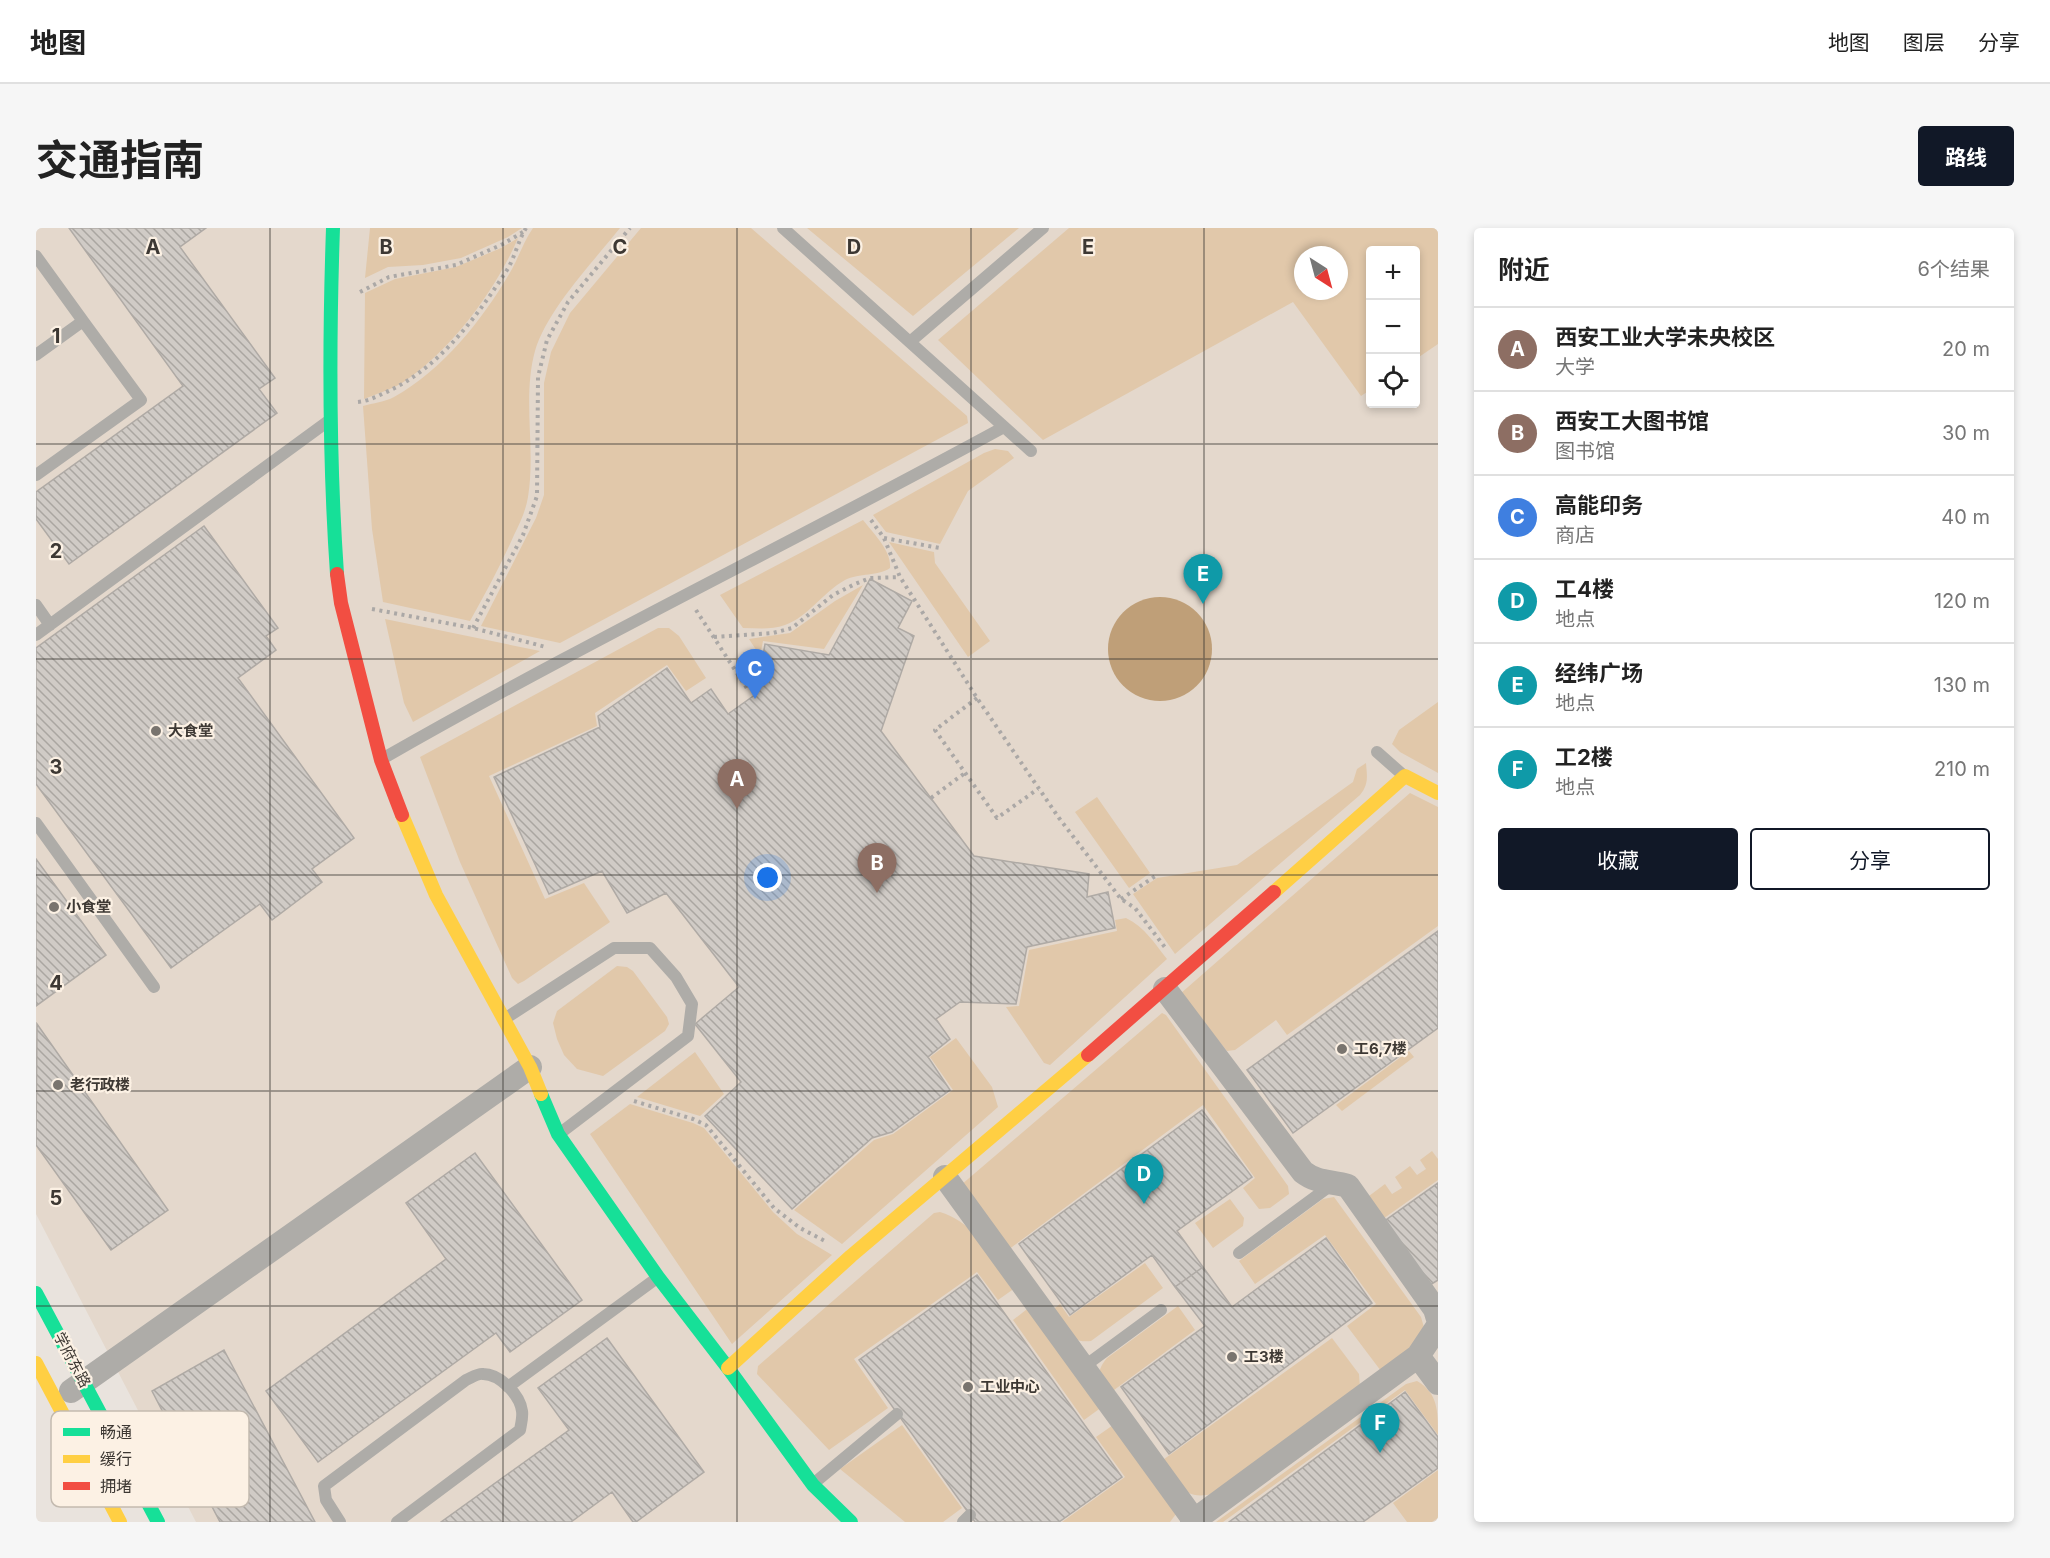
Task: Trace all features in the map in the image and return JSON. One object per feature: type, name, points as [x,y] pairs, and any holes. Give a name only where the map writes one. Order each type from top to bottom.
[{"type":"street","points":[[333,228],[330,419],[332,502],[341,603],[381,760],[436,895],[530,1067],[558,1134],[658,1277],[813,1485],[851,1522]]},
{"type":"street","points":[[728,1368],[851,1256],[1165,989],[1405,776],[1438,793]]},
{"type":"street","points":[[1165,989],[1303,1172],[1322,1182],[1335,1182],[1348,1186],[1435,1309],[1438,1319]]},
{"type":"street","points":[[57,1402],[530,1067]]},
{"type":"street","points":[[945,1177],[1193,1521],[1418,1356],[1438,1326]]},
{"type":"street","name":"学府东路","points":[[36,1293],[99,1411]]},
{"type":"street","points":[[1418,1356],[1438,1383]]},
{"type":"street","points":[[36,1363],[62,1411]]},
{"type":"street","points":[[112,1507],[120,1522]]},
{"type":"street","name":"学府东路","points":[[150,1507],[158,1522]]},
{"type":"lane","points":[[783,228],[1031,450]]},
{"type":"lane","points":[[910,341],[1043,228]]},
{"type":"lane","points":[[36,256],[141,400],[36,475]]},
{"type":"lane","points":[[36,355],[83,321]]},
{"type":"lane","points":[[36,635],[330,419]]},
{"type":"lane","points":[[381,760],[573,654],[861,505],[1004,427]]},
{"type":"lane","points":[[36,605],[50,625]]},
{"type":"lane","points":[[1377,752],[1405,776]]},
{"type":"lane","points":[[36,823],[154,987]]},
{"type":"lane","points":[[503,1020],[614,948],[650,948],[676,977],[692,1004],[688,1036],[558,1134]]},
{"type":"lane","points":[[1239,1253],[1335,1182]]},
{"type":"lane","points":[[508,1387],[658,1277]]},
{"type":"lane","points":[[1082,1368],[1161,1310]]},
{"type":"lane","points":[[1418,1356],[1438,1342]]},
{"type":"lane","points":[[340,1522],[326,1500],[324,1486],[466,1380],[481,1373],[496,1376],[508,1387],[520,1404],[523,1414],[520,1430],[397,1522]]},
{"type":"lane","points":[[813,1485],[897,1414]]},
{"type":"path","points":[[473,628],[523,535],[537,496],[538,378],[547,340],[568,302],[630,228]]},
{"type":"path","points":[[330,308],[389,277],[456,265],[503,244],[525,230]]},
{"type":"path","points":[[330,404],[365,401],[402,386],[439,356],[465,330],[486,300],[508,267],[525,230]]},
{"type":"path","points":[[861,505],[884,538],[900,577],[977,699],[1038,789],[1121,899],[1135,908],[1184,971]]},
{"type":"path","points":[[884,538],[940,548]]},
{"type":"path","points":[[714,637],[773,633],[792,628],[833,595],[855,584],[870,578],[900,577]]},
{"type":"path","points":[[686,594],[748,690]]},
{"type":"path","points":[[341,603],[473,628],[573,654]]},
{"type":"path","points":[[977,699],[935,730],[996,818],[1038,789]]},
{"type":"path","points":[[931,798],[965,773]]},
{"type":"path","points":[[1121,899],[1157,874]]},
{"type":"path","points":[[613,1094],[706,1125],[774,1208],[800,1228],[851,1256]]},
{"type":"shaded area","points":[[36,228],[1438,228],[1438,1522],[196,1522],[188,1507],[249,1507],[249,1411],[138,1411],[36,1214]]},
{"type":"shaded area","points":[[370,228],[522,228],[508,237],[461,258],[423,265],[388,267],[365,278]]},
{"type":"shaded area","points":[[533,228],[620,228],[560,303],[541,335],[535,351],[531,369],[529,405],[530,479],[527,502],[522,516],[499,568],[470,621],[383,602],[372,529],[363,406],[394,397],[430,372],[446,357],[489,306],[512,269]]},
{"type":"shaded area","points":[[641,228],[751,228],[967,416],[968,423],[560,643],[481,626],[536,518],[544,495],[544,383],[551,352],[570,313]]},
{"type":"shaded area","points":[[807,228],[1019,228],[913,316]]},
{"type":"shaded area","points":[[1069,228],[1438,228],[1438,344],[1420,356],[1420,246],[1366,246],[1366,393],[1361,396],[1293,302],[1043,440],[938,340]]},
{"type":"shaded area","points":[[518,238],[509,258],[484,299],[437,355],[402,383],[364,399],[365,293],[395,279],[456,267],[501,248]]},
{"type":"shaded area","points":[[995,449],[1008,451],[1014,458],[968,491],[940,544],[886,532],[873,515],[984,453]]},
{"type":"shaded area","points":[[863,520],[885,549],[890,568],[845,580],[793,621],[774,628],[743,628],[720,595]]},
{"type":"shaded area","points":[[889,542],[934,552],[935,563],[990,641],[968,657]]},
{"type":"shaded area","points":[[863,585],[824,649],[763,641],[760,656],[749,639],[790,633],[835,601]]},
{"type":"shaded area","points":[[1160,597],[1180,601],[1189,606],[1203,620],[1208,629],[1212,649],[1208,669],[1203,678],[1189,692],[1180,697],[1160,701],[1140,697],[1131,692],[1117,678],[1112,669],[1108,649],[1112,629],[1117,620],[1131,606],[1140,601]]},
{"type":"shaded area","points":[[385,619],[540,651],[413,722],[404,703]]},
{"type":"shaded area","points":[[658,628],[669,628],[679,636],[706,678],[686,691],[667,665],[595,713],[597,726],[489,776],[545,899],[584,883],[610,922],[518,984],[512,978],[460,862],[420,757]]},
{"type":"shaded area","points":[[1438,702],[1438,773],[1400,752],[1392,744],[1399,730]]},
{"type":"shaded area","points":[[1366,763],[1366,783],[1360,795],[1175,954],[1133,894],[1157,878],[1237,865],[1353,782],[1357,769]]},
{"type":"shaded area","points":[[1410,793],[1438,807],[1438,926],[1287,1035],[1276,1020],[1235,1050],[1227,1051],[1180,994]]},
{"type":"shaded area","points":[[1097,797],[1150,873],[1129,888],[1075,812]]},
{"type":"shaded area","points":[[1126,918],[1144,931],[1167,959],[1050,1065],[1044,1063],[1006,1007],[1019,1006],[1029,950],[1117,931],[1115,920]]},
{"type":"shaded area","points":[[617,966],[627,967],[633,971],[667,1017],[669,1024],[665,1031],[603,1076],[577,1069],[564,1055],[553,1023],[557,1011]]},
{"type":"shaded area","points":[[1162,1013],[1166,1015],[1288,1186],[1289,1194],[1270,1208],[1259,1209],[1243,1188],[1255,1178],[1203,1105],[1008,1250],[961,1185]]},
{"type":"shaded area","points":[[956,1038],[992,1087],[998,1107],[842,1244],[794,1210],[874,1140],[893,1134],[953,1090],[930,1057]]},
{"type":"shaded area","points":[[1409,1051],[1414,1057],[1342,1111],[1336,1105]]},
{"type":"shaded area","points":[[695,1052],[724,1094],[700,1116],[637,1097]]},
{"type":"shaded area","points":[[630,1104],[704,1128],[773,1212],[797,1234],[832,1255],[732,1344],[590,1134]]},
{"type":"shaded area","points":[[1432,1151],[1438,1159],[1438,1180],[1380,1221],[1365,1199],[1385,1184],[1392,1194],[1402,1188],[1395,1177],[1410,1166],[1417,1175],[1426,1169],[1420,1160]]},
{"type":"shaded area","points":[[1334,1197],[1421,1317],[1425,1331],[1422,1339],[1381,1371],[1347,1326],[1376,1304],[1325,1235],[1255,1284],[1239,1261],[1323,1199]]},
{"type":"shaded area","points":[[1230,1199],[1244,1218],[1243,1226],[1213,1248],[1195,1223]]},
{"type":"shaded area","points":[[940,1212],[964,1224],[974,1233],[1015,1288],[998,1300],[977,1272],[854,1359],[888,1408],[829,1450],[757,1374],[758,1366],[934,1213]]},
{"type":"shaded area","points":[[1145,1263],[1163,1288],[1091,1341],[1077,1340],[1072,1337],[1051,1311],[1060,1304],[1069,1317]]},
{"type":"shaded area","points":[[1031,1306],[1102,1407],[1084,1420],[1013,1320]]},
{"type":"shaded area","points":[[1178,1306],[1195,1330],[1110,1393],[1100,1376],[1101,1368],[1107,1358]]},
{"type":"shaded area","points":[[1332,1338],[1359,1374],[1360,1388],[1211,1494],[1194,1495],[1181,1488],[1160,1462]]},
{"type":"shaded area","points":[[1417,1381],[1433,1397],[1437,1411],[1438,1435],[1405,1390],[1223,1522],[1216,1522],[1406,1384]]},
{"type":"shaded area","points":[[1116,1423],[1176,1514],[1170,1522],[1062,1522],[1125,1477],[1096,1437]]},
{"type":"shaded area","points":[[902,1425],[962,1508],[943,1522],[905,1522],[840,1469]]},
{"type":"shaded area","points":[[1438,1470],[1438,1518],[1432,1522],[1407,1522],[1393,1503]]},
{"type":"building","points":[[69,228],[206,228],[180,247],[275,378],[259,389],[277,413],[69,564],[36,519],[36,492],[183,386]]},
{"type":"building","name":"大食堂","points":[[204,526],[278,628],[266,636],[276,650],[238,678],[354,838],[312,869],[322,882],[272,920],[260,904],[171,968],[36,784],[36,648]]},
{"type":"building","points":[[870,579],[912,601],[898,628],[914,636],[881,731],[974,856],[1089,874],[1087,897],[1108,892],[1115,928],[1027,947],[1016,1004],[960,1002],[936,1019],[950,1039],[928,1057],[950,1090],[892,1132],[872,1138],[792,1209],[705,1116],[741,1082],[695,1024],[739,987],[666,893],[627,913],[602,871],[549,894],[494,777],[600,727],[598,716],[667,668],[691,703],[711,689],[728,714],[756,694],[765,644],[829,655]]},
{"type":"building","name":"小食堂","points":[[36,859],[106,955],[36,1006]]},
{"type":"building","name":"工6,7楼","points":[[1438,931],[1438,1028],[1293,1133],[1247,1070]]},
{"type":"building","name":"老行政楼","points":[[37,1024],[168,1210],[111,1250],[36,1145]]},
{"type":"building","points":[[1202,1110],[1252,1177],[1177,1231],[1203,1267],[1175,1287],[1152,1255],[1070,1315],[1019,1244]]},
{"type":"building","points":[[475,1153],[582,1300],[510,1352],[496,1333],[318,1462],[266,1391],[446,1259],[406,1203]]},
{"type":"building","points":[[1438,1183],[1438,1280],[1430,1285],[1383,1222]]},
{"type":"building","name":"工3楼","points":[[1326,1238],[1372,1303],[1169,1454],[1121,1387],[1205,1326],[1175,1287],[1203,1267],[1232,1307]]},
{"type":"building","name":"工业中心","points":[[977,1275],[1122,1477],[1059,1522],[975,1522],[859,1360]]},
{"type":"building","points":[[607,1338],[704,1472],[636,1522],[633,1522],[612,1492],[571,1522],[441,1522],[569,1430],[538,1388]]},
{"type":"building","points":[[224,1350],[315,1522],[220,1522],[212,1507],[249,1507],[249,1411],[162,1411],[152,1391]]},
{"type":"building","points":[[1405,1392],[1438,1437],[1438,1468],[1363,1522],[1229,1522]]},
{"type":"traffic: fast","points":[[333,228],[330,401],[337,574]]},
{"type":"traffic: fast","points":[[541,1094],[558,1134],[658,1277],[813,1485],[851,1522]]},
{"type":"traffic: fast","points":[[36,1293],[99,1411]]},
{"type":"traffic: fast","points":[[150,1507],[158,1522]]},
{"type":"traffic: slow","points":[[1274,892],[1405,776],[1438,793]]},
{"type":"traffic: slow","points":[[402,815],[436,895],[530,1067],[541,1094]]},
{"type":"traffic: slow","points":[[728,1368],[851,1256],[1088,1055]]},
{"type":"traffic: slow","points":[[36,1363],[61,1411]]},
{"type":"traffic: slow","points":[[112,1507],[120,1522]]},
{"type":"traffic: jam","points":[[337,574],[341,603],[381,760],[402,815]]},
{"type":"traffic: jam","points":[[1088,1055],[1274,892]]},
{"type":"place","name":"经纬广场","points":[[1203,604]]},
{"type":"place","name":"高能印务","points":[[755,699]]},
{"type":"place","name":"大食堂","points":[[156,731]]},
{"type":"place","name":"西安工业大学未央校区","points":[[737,809]]},
{"type":"place","name":"西安工大图书馆","points":[[877,893]]},
{"type":"place","name":"小食堂","points":[[54,907]]},
{"type":"place","name":"工6,7楼","points":[[1342,1049]]},
{"type":"place","name":"老行政楼","points":[[58,1085]]},
{"type":"place","name":"工4楼","points":[[1144,1204]]},
{"type":"place","name":"工3楼","points":[[1232,1357]]},
{"type":"place","name":"工业中心","points":[[968,1387]]},
{"type":"place","name":"工2楼","points":[[1380,1453]]}]
